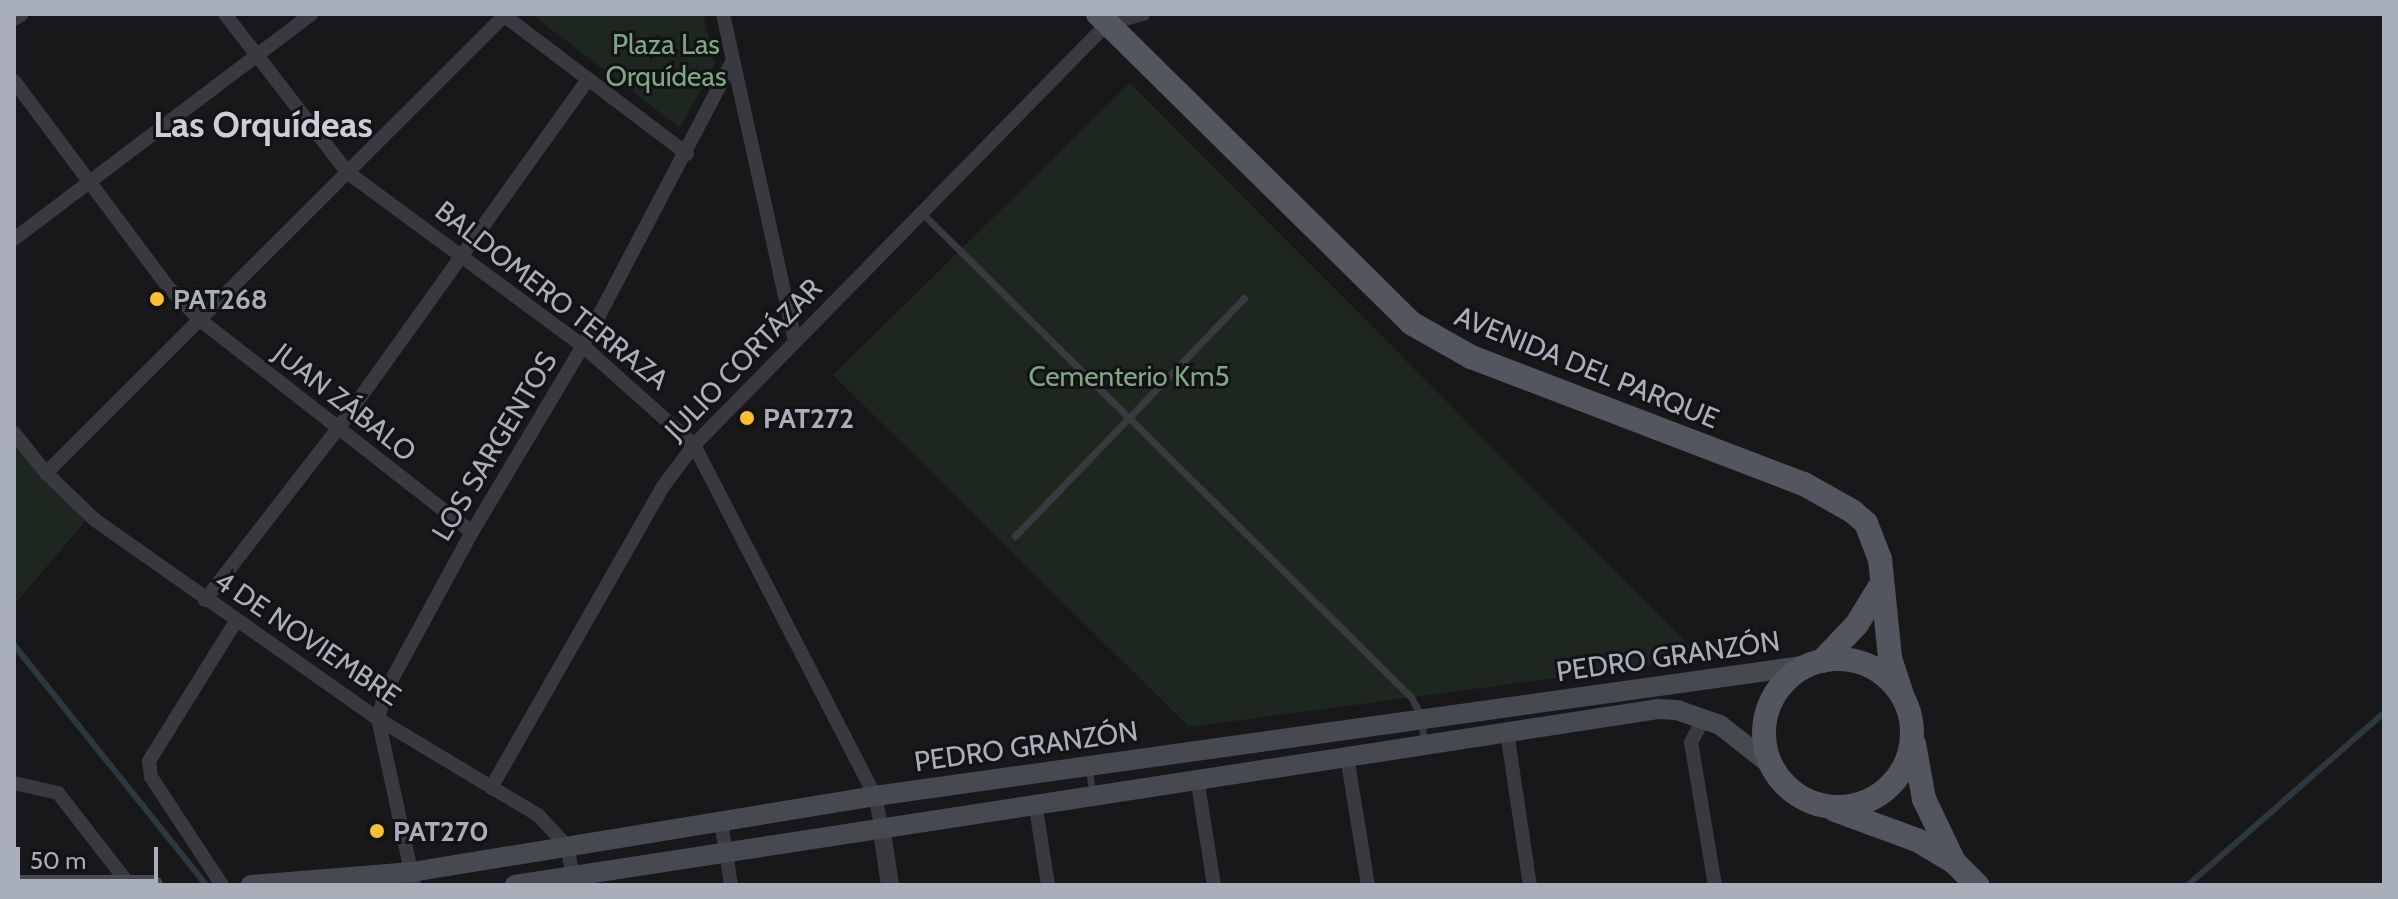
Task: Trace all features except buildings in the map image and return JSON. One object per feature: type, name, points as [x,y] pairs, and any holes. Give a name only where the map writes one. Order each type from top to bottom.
[{"type":"main road","name":"AVENIDA DEL PARQUE","points":[[1103,19],[1411,323],[1471,357],[1833,498],[1866,523],[1883,581],[1888,648],[1902,696]]},
{"type":"main road","points":[[1883,581],[1857,624],[1816,663],[1779,689],[1767,713],[1765,739],[1771,765],[1787,786],[1822,805],[1888,827],[1954,862],[1977,885]]},
{"type":"main road","points":[[1816,663],[1849,660],[1874,668],[1902,696],[1913,734],[1924,799],[1954,862]]},
{"type":"main road","name":"PEDRO GRANZÓN","points":[[251,885],[413,878],[567,846],[875,796],[1816,663]]},
{"type":"main road","name":"PEDRO GRANZÓN","points":[[515,885],[574,880],[881,825],[1658,709],[1704,718],[1771,765]]},
{"type":"main road","points":[[1822,805],[1861,804],[1884,791],[1902,771],[1913,734]]},
{"type":"main road","points":[[14,885],[153,885]]},
{"type":"street","points":[[14,19],[22,14]]},
{"type":"street","name":"BALDOMERO TERRAZA","points":[[225,14],[347,172],[583,346],[694,445],[875,796],[881,825]]},
{"type":"street","points":[[14,239],[312,14]]},
{"type":"street","points":[[723,14],[795,341]]},
{"type":"street","points":[[1103,19],[1143,14]]},
{"type":"street","points":[[46,473],[503,15],[687,154]]},
{"type":"street","name":"JULIO CORTÁZAR","points":[[491,788],[662,488],[694,445],[922,212],[1103,19]]},
{"type":"street","name":"LOS SARGENTOS","points":[[378,719],[385,692],[472,532],[583,346],[687,154],[732,62]]},
{"type":"street","points":[[205,600],[337,430],[464,258],[588,80]]},
{"type":"street","name":"JUAN ZÁBALO","points":[[14,81],[88,184],[199,319],[337,430],[472,532]]},
{"type":"street","name":"4 DE NOVIEMBRE","points":[[14,433],[46,473],[95,520],[378,719],[538,815],[567,846]]},
{"type":"street","points":[[222,885],[151,777],[154,746],[236,621]]},
{"type":"street","points":[[1704,718],[1691,742],[1715,885]]},
{"type":"street","points":[[378,719],[413,878]]},
{"type":"street","points":[[1507,732],[1530,885]]},
{"type":"street","points":[[1347,756],[1368,885]]},
{"type":"street","points":[[1197,778],[1214,885]]},
{"type":"street","points":[[14,783],[58,793],[128,883]]},
{"type":"street","points":[[1035,802],[1048,885]]},
{"type":"street","points":[[721,821],[731,885]]},
{"type":"street","points":[[881,825],[890,885]]},
{"type":"street","points":[[567,846],[574,880]]},
{"type":"lane","points":[[922,212],[1411,697],[1422,718],[1424,744]]},
{"type":"lane","points":[[1015,536],[1244,298]]},
{"type":"lane","points":[[1089,766],[1092,794]]},
{"type":"green space","name":"Plaza Las Orquídeas","points":[[531,14],[703,14],[715,64],[680,128]]},
{"type":"green space","name":"Cementerio Km5","points":[[1130,83],[1690,646],[1683,661],[1189,727],[833,375]]},
{"type":"green space","points":[[14,443],[39,476],[88,518],[14,605]]},
{"type":"waterway","points":[[14,645],[206,885]]},
{"type":"waterway","points":[[2188,885],[2384,713]]},
{"type":"place","name":"PAT268","points":[[157,299]]},
{"type":"place","name":"PAT272","points":[[747,418]]},
{"type":"place","name":"PAT270","points":[[377,831]]},
{"type":"district","name":"Las Orquídeas","points":[[263,125]]}]
